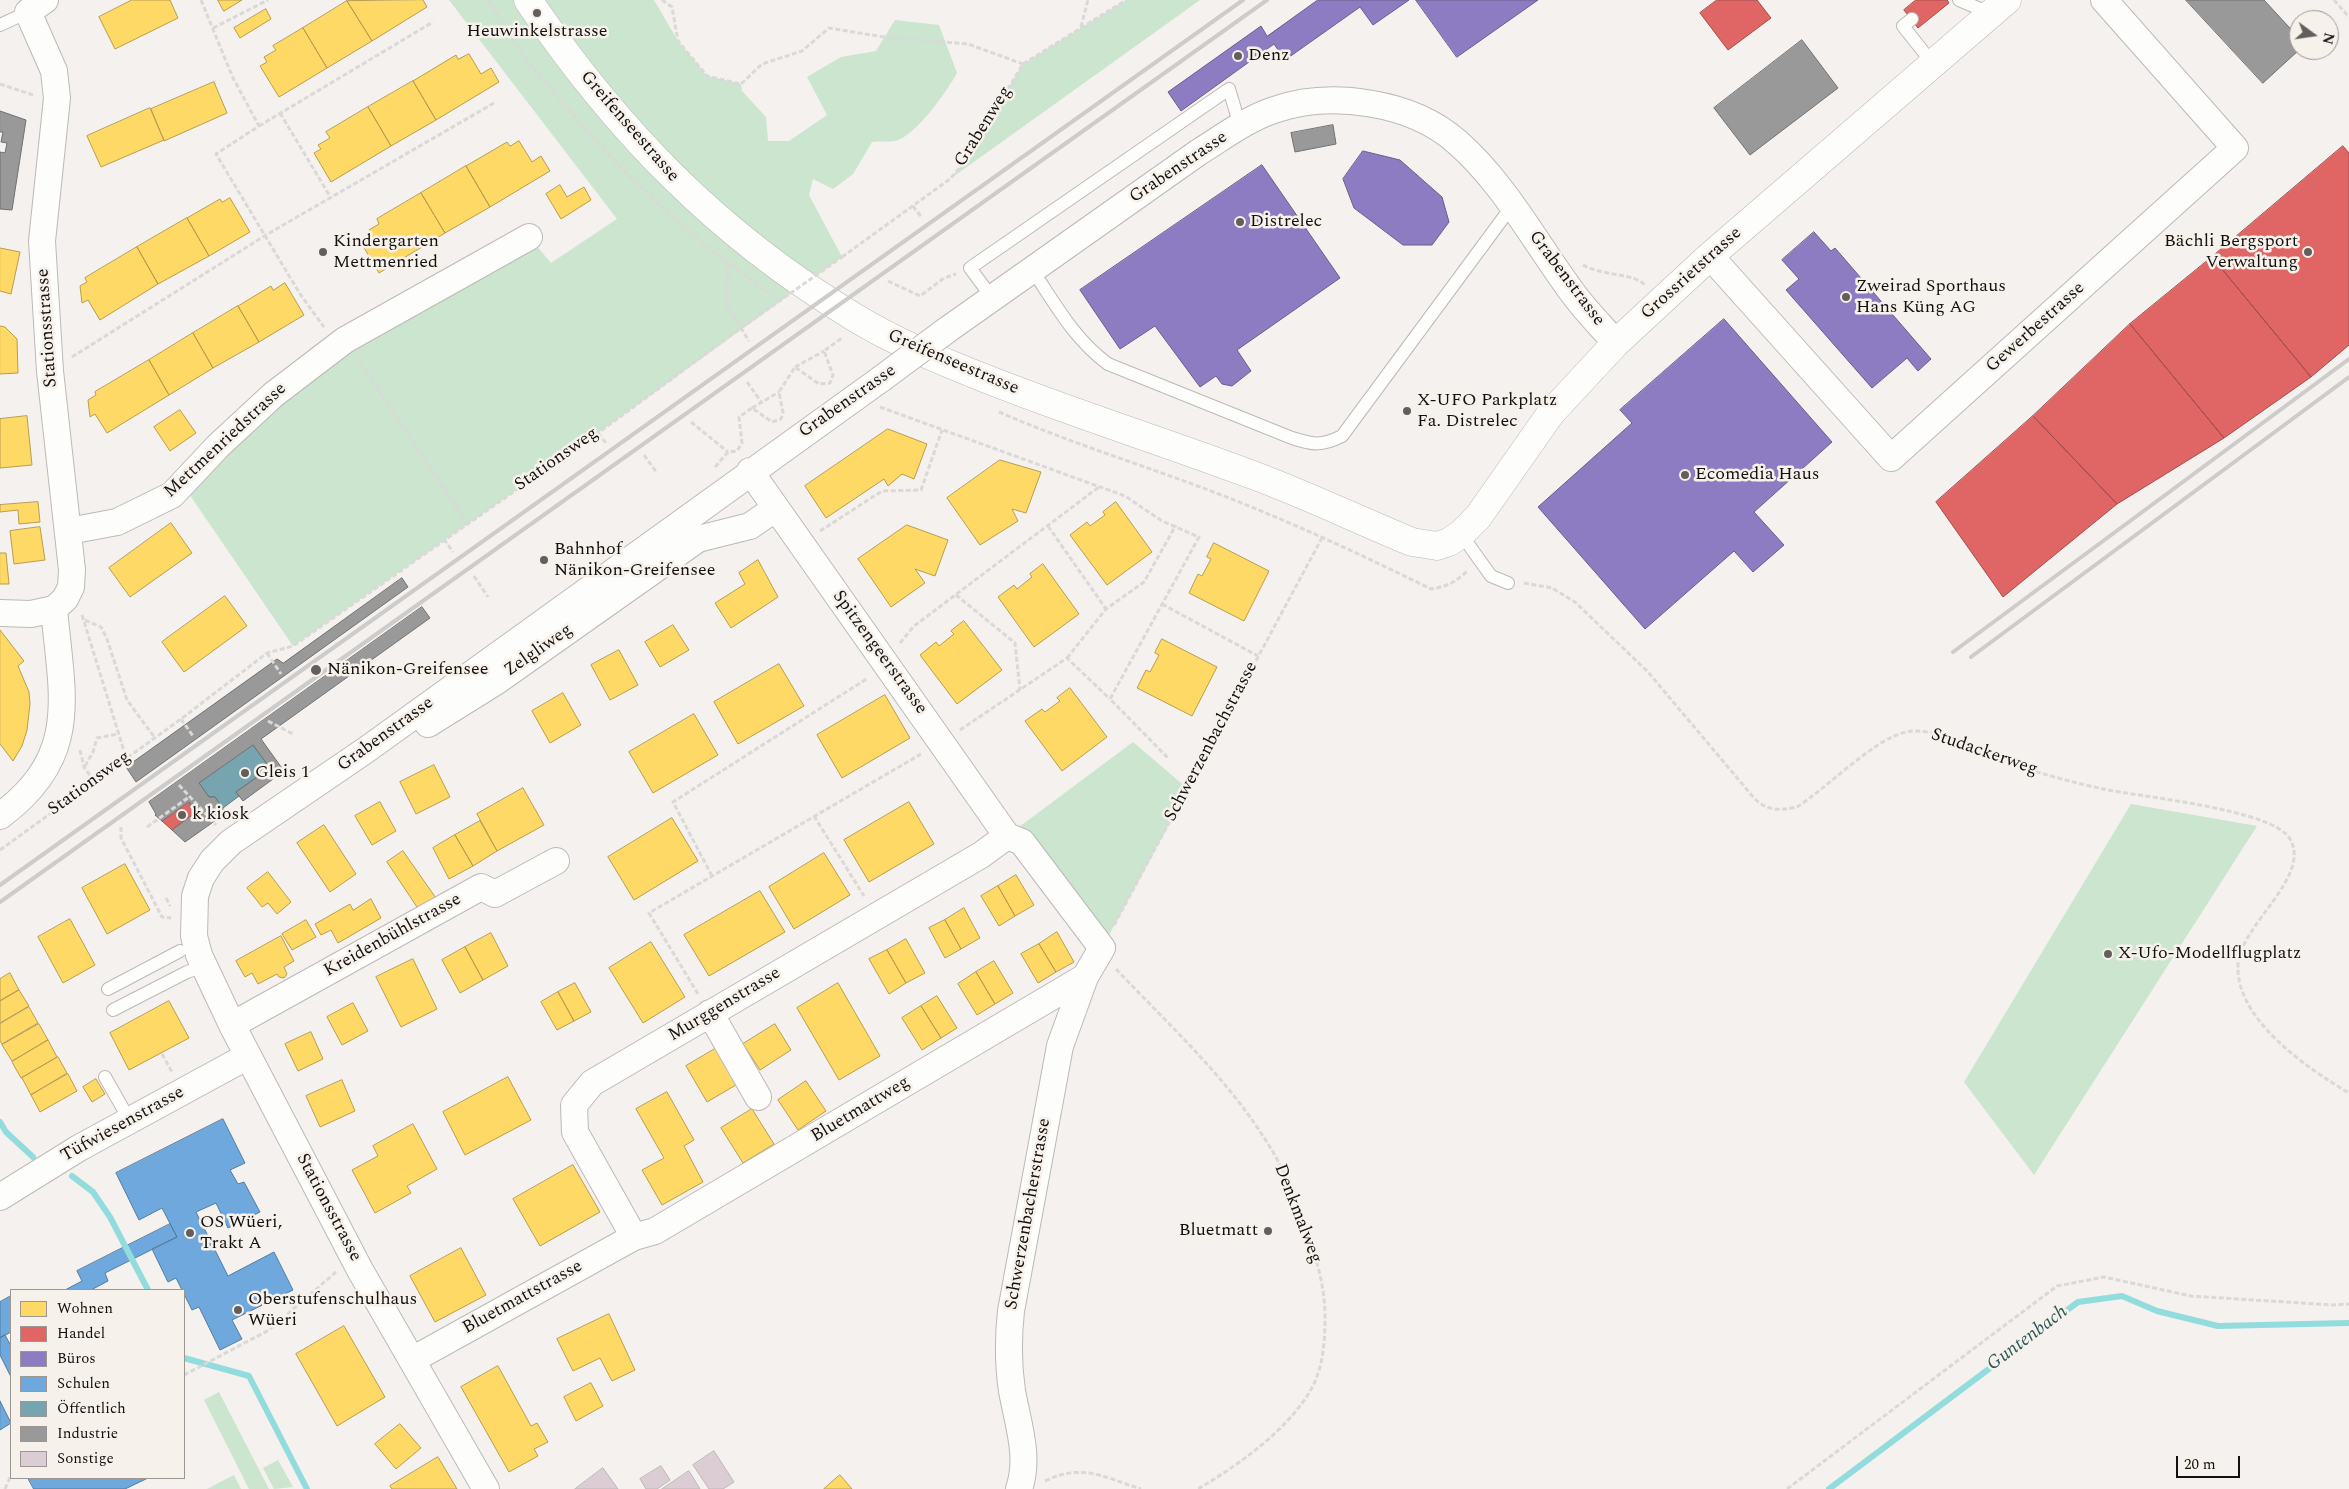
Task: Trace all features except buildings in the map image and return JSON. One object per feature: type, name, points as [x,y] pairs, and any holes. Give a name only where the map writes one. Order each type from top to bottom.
[{"type":"street","name":"Greifenseestrasse","points":[[528,0],[558,44],[622,124],[680,185],[730,231],[780,268],[854,318],[922,353],[1042,401],[1250,474],[1398,536]]},
{"type":"street","name":"Gewerbestrasse","points":[[1710,256],[1891,458],[2235,148],[2104,0]]},
{"type":"street","name":"Stationsstrasse","points":[[36,6],[54,71],[57,98],[42,241],[50,371],[69,532],[72,587],[65,599],[54,609]]},
{"type":"street","name":"Grossrietstrasse","points":[[1398,536],[1412,542],[1437,546],[1449,542],[1461,534],[1478,516],[1551,414],[1616,343],[1710,256],[2000,7]]},
{"type":"street","name":"Grabenstrasse","points":[[184,918],[195,896],[201,878],[212,861],[230,842],[366,750],[947,330],[1199,152],[1240,126],[1275,110],[1309,102],[1368,102],[1399,111],[1431,124],[1456,141],[1477,162],[1512,206],[1573,293],[1616,343]]},
{"type":"street","name":"Mettmenriedstrasse","points":[[69,532],[117,522],[172,495],[218,446],[273,395],[341,343],[529,237]]},
{"type":"street","name":"Spitzengeerstrasse","points":[[750,472],[1008,836]]},
{"type":"street","name":"Zelgliweg","points":[[256,824],[268,830],[299,815],[429,723],[505,676],[698,539],[750,526],[776,508]]},
{"type":"street","points":[[0,613],[31,614],[54,609],[62,699],[62,720],[58,741],[51,761],[27,794],[0,816]]},
{"type":"street","points":[[1008,836],[1022,842],[1102,948]]},
{"type":"street","name":"Murggenstrasse","points":[[634,1237],[575,1132],[574,1105],[592,1083],[981,855],[1008,836]]},
{"type":"street","name":"Kreidenbühlstrasse","points":[[232,1025],[481,887],[495,894],[556,861]]},
{"type":"street","name":"Stationsstrasse","points":[[184,918],[194,936],[204,966],[232,1025],[355,1260],[486,1489]]},
{"type":"street","name":"Schwerzenbacherstrasse","points":[[1029,1487],[1024,1474],[1023,1448],[1009,1364],[1008,1338],[1011,1311],[1056,1062],[1085,978],[1102,948]]},
{"type":"street","name":"Bluetmattweg","points":[[634,1237],[655,1231],[1085,978]]},
{"type":"street","points":[[710,1014],[758,1097]]},
{"type":"street","name":"Tüfwiesenstrasse","points":[[0,1197],[79,1148],[248,1056]]},
{"type":"street","name":"Bluetmattstrasse","points":[[412,1360],[634,1237]]},
{"type":"lane","points":[[1959,0],[2000,7]]},
{"type":"lane","points":[[0,24],[36,6]]},
{"type":"lane","points":[[1912,19],[1903,26],[1933,64]]},
{"type":"lane","points":[[993,299],[970,268],[1229,89],[1240,126]]},
{"type":"lane","points":[[1033,271],[1072,330],[1089,350],[1108,364],[1308,443],[1327,444],[1342,436],[1512,206]]},
{"type":"lane","points":[[1461,534],[1491,576],[1508,583]]},
{"type":"lane","points":[[108,989],[180,951]]},
{"type":"lane","points":[[113,1010],[187,972],[204,966]]},
{"type":"lane","points":[[105,1077],[130,1121]]},
{"type":"path","points":[[201,0],[233,78],[259,126]]},
{"type":"path","points":[[213,28],[268,0]]},
{"type":"path","points":[[488,0],[524,56],[580,124],[638,184],[728,263],[787,304]]},
{"type":"path","points":[[662,0],[672,7],[678,41],[707,76],[741,84],[762,64],[802,51],[829,28],[884,37],[968,44],[1023,64]]},
{"type":"path","points":[[1081,28],[1088,0]]},
{"type":"path","points":[[2334,0],[2349,17]]},
{"type":"path","name":"Grabenweg","points":[[842,257],[950,179],[962,165],[1023,64],[1124,1]]},
{"type":"path","points":[[433,22],[280,113],[216,154],[300,294],[341,343],[467,523]]},
{"type":"path","points":[[0,84],[41,98],[57,98]]},
{"type":"path","points":[[50,371],[266,236],[494,104]]},
{"type":"path","points":[[280,113],[331,198]]},
{"type":"path","points":[[913,206],[922,218]]},
{"type":"path","name":"Stationsweg","points":[[0,850],[181,719],[267,653],[293,646],[598,433],[741,328],[842,257]]},
{"type":"path","points":[[1578,262],[1591,270],[1634,278],[1650,289]]},
{"type":"path","points":[[728,263],[728,306],[749,341]]},
{"type":"path","points":[[888,280],[920,296],[944,278],[970,268]]},
{"type":"path","points":[[834,333],[850,342]]},
{"type":"path","points":[[711,472],[728,452],[737,451],[742,444],[739,417],[779,392],[795,367],[824,351],[842,338]]},
{"type":"path","points":[[795,367],[819,384],[830,383],[833,375],[824,351]]},
{"type":"path","points":[[747,382],[762,403]]},
{"type":"path","points":[[752,408],[772,422],[781,419],[783,413],[779,392]]},
{"type":"path","points":[[854,398],[1125,496],[1162,521],[1176,525],[1199,537],[1110,699]]},
{"type":"path","points":[[994,410],[1322,536],[1431,589],[1442,588],[1455,582],[1467,572],[1478,557]]},
{"type":"path","points":[[691,422],[728,452]]},
{"type":"path","points":[[801,543],[882,491],[921,490],[942,430]]},
{"type":"path","points":[[598,433],[606,443]]},
{"type":"path","points":[[644,455],[658,473]]},
{"type":"path","points":[[712,876],[673,802],[885,661],[914,626],[1099,486]]},
{"type":"path","points":[[710,1014],[649,913],[942,742],[1067,658],[1106,609],[1144,582],[1176,525]]},
{"type":"path","points":[[1048,526],[1106,609]]},
{"type":"path","name":"Schwerzenbachstrasse","points":[[1102,948],[1322,536]]},
{"type":"path","points":[[444,539],[453,552]]},
{"type":"path","points":[[474,576],[488,597]]},
{"type":"path","name":"Studackerweg","points":[[1508,583],[1532,583],[1552,588],[1575,602],[1648,672],[1754,798],[1772,810],[1782,811],[1797,807],[1878,745],[1905,732],[1919,730],[2053,776],[2104,789],[2240,814],[2268,822],[2282,829],[2291,840],[2294,856],[2291,871],[2281,890],[2253,926],[2243,945],[2238,963],[2238,981],[2256,1015],[2271,1034],[2316,1073],[2349,1093]]},
{"type":"path","points":[[956,595],[1015,643],[1020,690]]},
{"type":"path","points":[[1162,604],[1258,656]]},
{"type":"path","points":[[124,751],[84,620],[101,627],[107,639],[127,700],[155,738]]},
{"type":"path","points":[[267,653],[281,674]]},
{"type":"path","points":[[1067,658],[1169,759]]},
{"type":"path","points":[[181,719],[194,736]]},
{"type":"path","points":[[268,721],[293,734]]},
{"type":"path","points":[[94,781],[84,767],[93,752],[97,738],[118,734]]},
{"type":"path","points":[[179,785],[220,828]]},
{"type":"path","points":[[147,827],[189,797]]},
{"type":"path","points":[[814,816],[876,916]]},
{"type":"path","points":[[121,827],[120,838],[162,917],[184,918]]},
{"type":"path","name":"Denkmalweg","points":[[1102,948],[1108,961],[1218,1077],[1262,1133],[1293,1193],[1316,1255],[1323,1287],[1325,1308],[1323,1352],[1318,1376],[1309,1393],[1278,1430],[1198,1489]]},
{"type":"path","points":[[162,1054],[176,1079]]},
{"type":"path","points":[[185,1374],[269,1330],[340,1268],[355,1260]]},
{"type":"path","points":[[1787,1489],[2057,1286],[2104,1276],[2191,1296],[2323,1305],[2349,1304]]},
{"type":"path","points":[[1029,1487],[1061,1474],[1076,1471],[1092,1473],[1141,1489]]},
{"type":"path","points":[[5,1489],[10,1477]]},
{"type":"green space","points":[[449,0],[654,0],[678,41],[707,76],[741,84],[742,91],[766,117],[768,141],[789,141],[827,115],[807,77],[841,57],[876,51],[895,20],[939,25],[957,73],[930,112],[912,131],[895,141],[872,142],[853,174],[833,189],[813,179],[809,195],[842,257],[598,433],[293,646],[183,485],[273,395],[529,237],[551,263],[617,219]]},
{"type":"green space","points":[[1126,0],[1200,0],[950,179],[962,165],[1023,64]]},
{"type":"green space","points":[[1133,742],[1188,789],[1102,948],[1007,836]]},
{"type":"green space","name":"X-Ufo-Modellflugplatz","points":[[2131,804],[2257,826],[2034,1175],[1964,1082]]},
{"type":"green space","points":[[219,1392],[269,1489],[249,1489],[204,1400]]},
{"type":"green space","points":[[278,1460],[293,1487],[274,1489],[263,1468]]},
{"type":"green space","points":[[234,1475],[241,1489],[207,1489]]},
{"type":"waterway","points":[[0,1122],[6,1132],[33,1157]]},
{"type":"waterway","points":[[72,1176],[93,1192],[110,1217],[147,1289]]},
{"type":"waterway","name":"Guntenbach","points":[[1829,1489],[2078,1302],[2122,1296],[2157,1311],[2218,1326],[2349,1323]]},
{"type":"waterway","points":[[185,1358],[249,1376],[307,1489]]},
{"type":"railway","points":[[0,885],[1243,0]]},
{"type":"railway","points":[[0,902],[1267,0]]},
{"type":"railway","points":[[1953,652],[2349,359]]},
{"type":"railway","points":[[1971,657],[2349,377]]},
{"type":"place","name":"Heuwinkelstrasse","points":[[537,13]]},
{"type":"place","name":"Denz","points":[[1238,56]]},
{"type":"place","name":"Distrelec","points":[[1240,222]]},
{"type":"place","name":"Kindergarten Mettmenried","points":[[323,252]]},
{"type":"place","name":"Bächli Bergsport Verwaltung","points":[[2308,252]]},
{"type":"place","name":"Zweirad Sporthaus Hans Küng AG","points":[[1846,297]]},
{"type":"place","name":"X-UFO Parkplatz Fa. Distrelec","points":[[1407,411]]},
{"type":"place","name":"Ecomedia Haus","points":[[1685,475]]},
{"type":"place","name":"Bahnhof Nänikon-Greifensee","points":[[544,560]]},
{"type":"place","name":"Nänikon-Greifensee","points":[[316,670]]},
{"type":"place","name":"Gleis 1","points":[[245,773]]},
{"type":"place","name":"k kiosk","points":[[182,815]]},
{"type":"place","name":"X-Ufo-Modellflugplatz","points":[[2108,954]]},
{"type":"place","name":"Bluetmatt","points":[[1268,1231]]},
{"type":"place","name":"OS Wüeri, Trakt A","points":[[190,1233]]},
{"type":"place","name":"Oberstufenschulhaus Wüeri","points":[[238,1310]]}]
